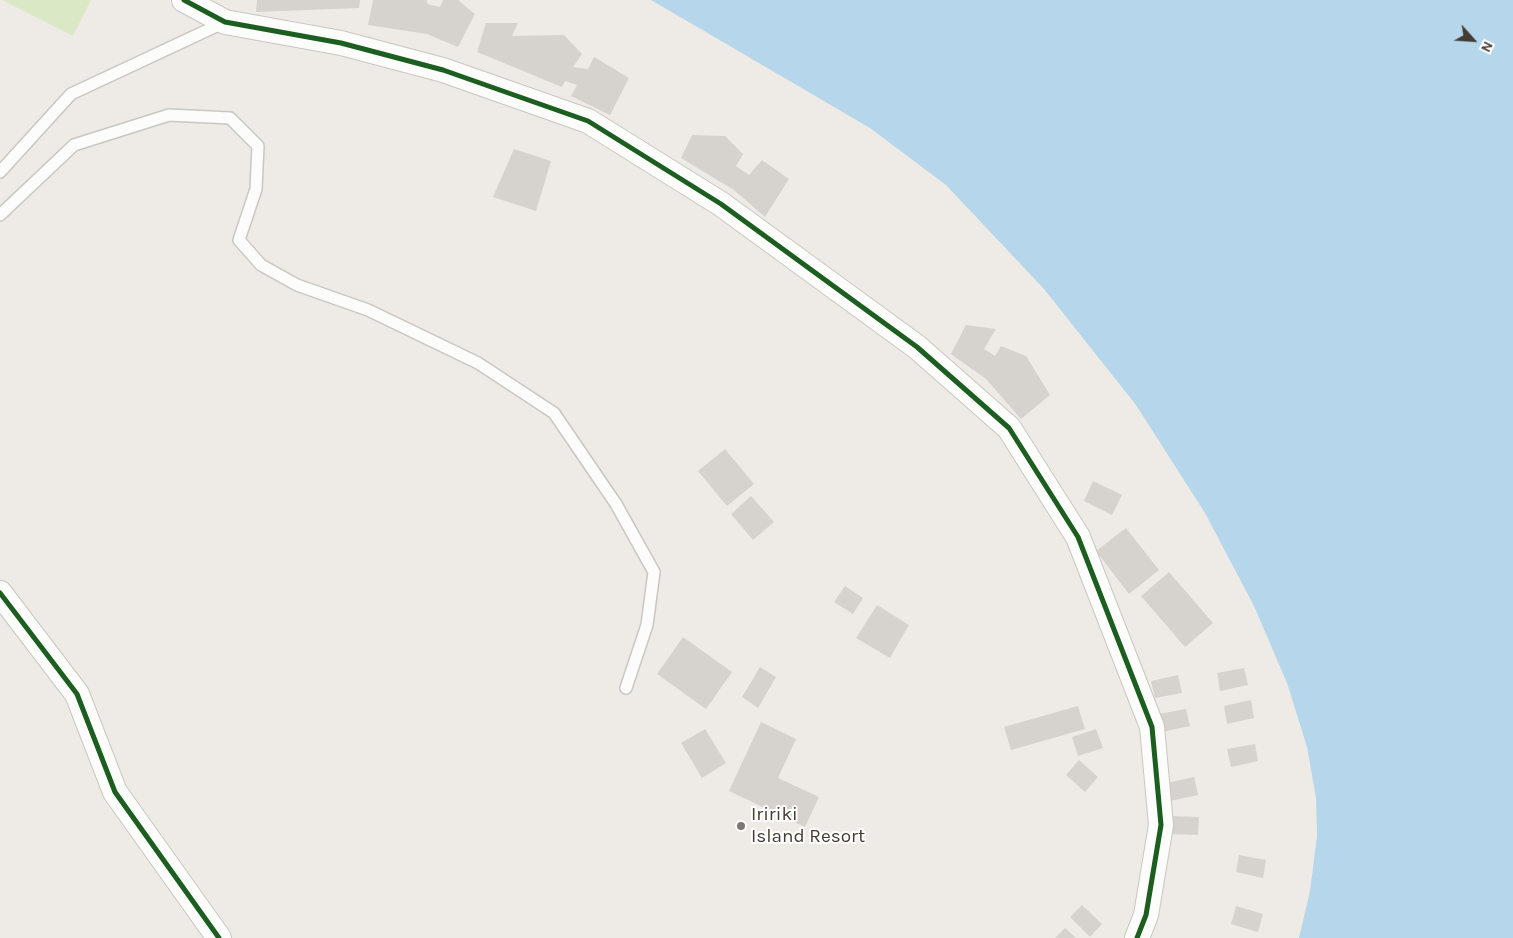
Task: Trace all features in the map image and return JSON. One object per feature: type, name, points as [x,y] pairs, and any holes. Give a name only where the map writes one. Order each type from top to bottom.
[{"type":"street","points":[[184,0],[225,22],[341,43],[443,70],[588,121],[721,204],[917,347],[1009,428],[1078,537],[1152,727],[1161,825],[1146,915],[1138,938]]},
{"type":"street","points":[[0,593],[77,694],[114,792],[219,938]]},
{"type":"lane","points":[[0,172],[71,94],[225,22]]},
{"type":"lane","points":[[0,215],[74,144],[168,115],[230,118],[258,146],[256,189],[239,240],[261,265],[297,285],[368,310],[478,364],[554,413],[616,504],[654,572],[647,625],[626,688]]},
{"type":"green space","points":[[2,0],[91,0],[73,36]]},
{"type":"water","points":[[651,0],[1513,0],[1513,938],[1299,938],[1310,891],[1317,836],[1316,798],[1307,747],[1287,683],[1254,606],[1205,513],[1136,405],[1044,289],[946,185],[870,128]]},
{"type":"building","points":[[257,0],[360,0],[359,8],[256,12]]},
{"type":"building","points":[[373,0],[427,0],[427,4],[440,7],[443,0],[458,0],[475,14],[458,47],[427,34],[368,25]]},
{"type":"building","points":[[486,23],[518,23],[512,36],[564,35],[582,54],[573,67],[588,69],[594,57],[629,78],[610,115],[571,96],[577,85],[565,81],[562,87],[477,52]]},
{"type":"building","points":[[692,135],[725,136],[743,154],[736,166],[749,175],[762,160],[789,179],[765,217],[734,190],[681,158]]},
{"type":"building","points":[[514,149],[551,161],[536,211],[493,197]]},
{"type":"building","points":[[966,325],[996,329],[984,349],[995,356],[1001,346],[1026,356],[1050,395],[1021,419],[986,379],[951,354]]},
{"type":"building","points":[[725,449],[754,484],[727,506],[698,471]]},
{"type":"building","points":[[1093,481],[1122,495],[1112,515],[1084,501]]},
{"type":"building","points":[[751,496],[774,522],[753,540],[731,514]]},
{"type":"building","points":[[1126,528],[1159,570],[1129,594],[1096,551]]},
{"type":"building","points":[[1169,572],[1213,623],[1185,647],[1141,596]]},
{"type":"building","points":[[845,586],[863,598],[853,614],[834,602]]},
{"type":"building","points":[[877,605],[909,625],[890,658],[856,638]]},
{"type":"building","points":[[683,637],[732,672],[706,709],[657,674]]},
{"type":"building","points":[[760,667],[776,677],[758,708],[742,697]]},
{"type":"building","points":[[1244,668],[1248,685],[1220,691],[1217,673]]},
{"type":"building","points":[[1178,675],[1182,693],[1155,698],[1151,681]]},
{"type":"building","points":[[1251,700],[1254,718],[1227,724],[1224,706]]},
{"type":"building","points":[[1078,706],[1085,729],[1011,750],[1004,727]]},
{"type":"building","points":[[1186,709],[1190,726],[1162,732],[1158,714]]},
{"type":"building","points":[[761,722],[796,739],[778,778],[819,797],[805,827],[729,791]]},
{"type":"building","points":[[705,729],[726,763],[702,778],[681,743]]},
{"type":"building","points":[[1096,729],[1103,748],[1078,756],[1072,737]]},
{"type":"building","points":[[1255,744],[1258,761],[1231,767],[1227,749]]},
{"type":"building","points":[[1079,760],[1098,777],[1085,792],[1066,775]]},
{"type":"building","points":[[1194,777],[1198,795],[1170,801],[1167,783]]},
{"type":"building","points":[[1171,816],[1199,817],[1198,835],[1171,834]]},
{"type":"building","points":[[1239,855],[1266,860],[1263,878],[1236,872]]},
{"type":"building","points":[[1082,905],[1102,924],[1090,937],[1070,917]]},
{"type":"building","points":[[1236,906],[1263,914],[1258,932],[1231,924]]},
{"type":"building","points":[[1065,928],[1076,938],[1055,938]]},
{"type":"cycle path","points":[[184,0],[225,22],[341,43],[443,70],[588,121],[721,204],[917,347],[1009,428],[1078,537],[1152,727],[1161,825],[1146,915],[1137,938]]},
{"type":"cycle path","points":[[0,593],[77,694],[115,792],[219,938]]},
{"type":"place","name":"Iririki Island Resort","points":[[741,826]]}]
